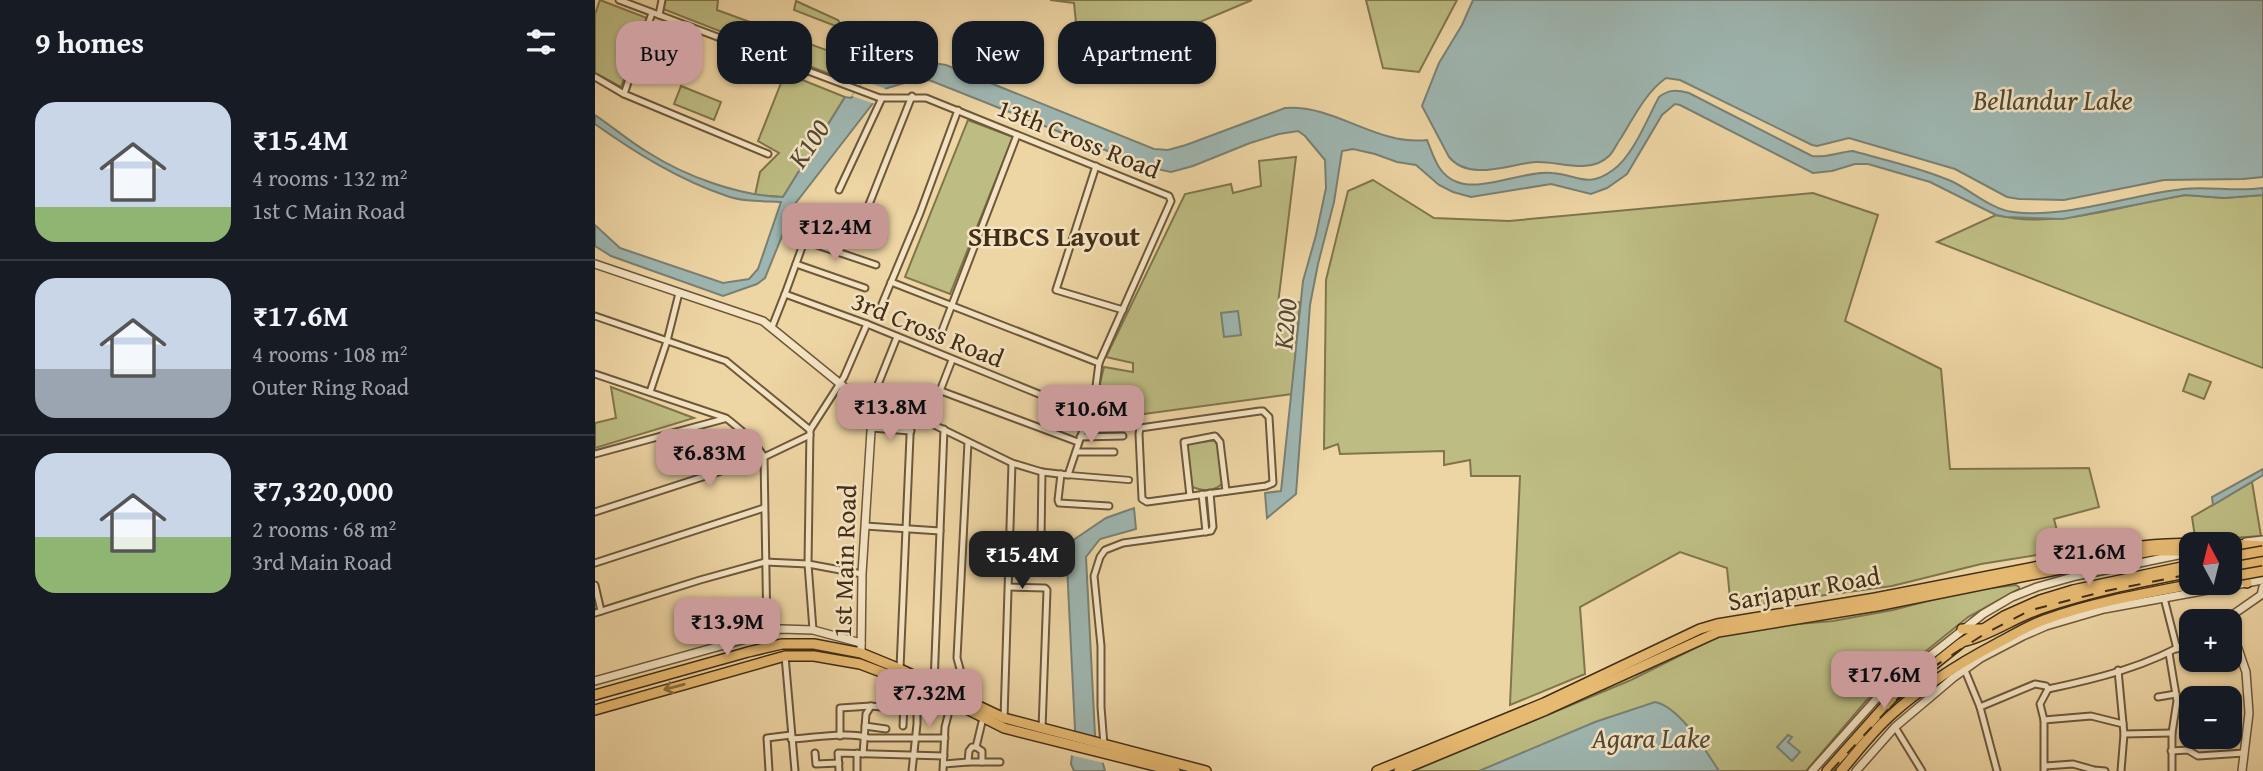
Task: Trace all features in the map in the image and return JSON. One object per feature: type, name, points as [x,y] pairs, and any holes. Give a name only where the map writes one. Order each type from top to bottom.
[{"type":"main road","name":"Sarjapur Road","points":[[1377,771],[1510,721],[1700,629],[1717,624],[1875,598],[2142,546],[2179,544]]},
{"type":"main road","name":"Sarjapur Road","points":[[2242,546],[2263,546]]},
{"type":"main road","name":"Sarjapur Road","points":[[1399,771],[1726,630],[1877,606],[2136,554],[2179,551]]},
{"type":"main road","points":[[2242,555],[2263,551]]},
{"type":"main road","points":[[2243,565],[2263,559]]},
{"type":"main road","points":[[2243,565],[2263,566]]},
{"type":"main road","points":[[2243,565],[2247,583]]},
{"type":"main road","points":[[1827,771],[1892,698],[1982,629],[2016,610],[2073,590],[2179,568]]},
{"type":"main road","points":[[1961,643],[1983,636],[2022,615],[2083,595],[2179,575]]},
{"type":"main road","points":[[2242,579],[2263,581]]},
{"type":"main road","points":[[1841,771],[1889,716],[1935,679],[2040,621],[2108,600],[2179,587]]},
{"type":"main road","points":[[1962,629],[1982,629]]},
{"type":"main road","points":[[595,695],[748,652],[796,643],[861,648],[934,684],[983,718],[1004,728],[1206,771]]},
{"type":"main road","points":[[748,652],[751,666]]},
{"type":"main road","points":[[595,710],[785,656],[814,656],[860,664],[1070,740]]},
{"type":"main road","points":[[1103,747],[1175,771]]},
{"type":"street","points":[[619,0],[881,98],[839,190]]},
{"type":"street","points":[[624,94],[662,0]]},
{"type":"street","points":[[595,77],[624,94],[768,154]]},
{"type":"street","points":[[864,217],[912,96]]},
{"type":"street","name":"13th Cross Road","points":[[881,98],[926,97],[1165,193],[1171,198],[1099,363],[1095,394],[1068,475]]},
{"type":"street","points":[[882,304],[920,213],[958,110]]},
{"type":"street","points":[[940,336],[1017,135]]},
{"type":"street","points":[[1096,166],[1056,289],[1123,310]]},
{"type":"street","points":[[804,214],[883,237]]},
{"type":"street","points":[[772,327],[813,217]]},
{"type":"street","points":[[805,241],[876,265]]},
{"type":"street","points":[[595,264],[763,321],[840,384],[868,403],[896,403],[928,422],[1012,463],[1042,472],[1129,480]]},
{"type":"street","points":[[796,264],[865,288]]},
{"type":"street","points":[[891,282],[1099,363]]},
{"type":"street","points":[[650,392],[679,293]]},
{"type":"street","name":"3rd Cross Road","points":[[785,295],[867,324],[1088,414]]},
{"type":"street","points":[[595,316],[726,362],[810,433]]},
{"type":"street","points":[[595,512],[765,457],[810,433],[840,384],[867,324]]},
{"type":"street","points":[[868,403],[897,337]]},
{"type":"street","points":[[928,422],[952,360]]},
{"type":"street","points":[[595,374],[726,418],[739,428],[765,457],[767,632]]},
{"type":"street","points":[[941,391],[1079,440],[1123,436]]},
{"type":"street","name":"1st Main Road","points":[[861,648],[862,574],[872,415],[868,403]]},
{"type":"street","points":[[1263,411],[1269,418],[1273,483],[1226,491],[1147,502],[1142,499],[1140,428],[1263,411]]},
{"type":"street","points":[[900,669],[911,413]]},
{"type":"street","points":[[595,454],[726,418]]},
{"type":"street","points":[[871,428],[911,431]]},
{"type":"street","points":[[934,684],[944,429]]},
{"type":"street","points":[[810,433],[808,564],[813,630]]},
{"type":"street","points":[[1189,496],[1184,442],[1205,437],[1215,436],[1220,442],[1226,491]]},
{"type":"street","points":[[968,442],[969,506],[957,658],[960,668],[945,738],[943,767],[968,762],[1000,762]]},
{"type":"street","points":[[1076,452],[1114,452]]},
{"type":"street","points":[[1004,718],[1012,463]]},
{"type":"street","points":[[1041,539],[1042,472]]},
{"type":"street","points":[[1061,474],[1059,503],[1109,506]]},
{"type":"street","points":[[1103,747],[1101,646],[1094,576],[1100,556],[1123,543],[1211,531],[1213,527],[1210,493]]},
{"type":"street","points":[[1202,494],[1206,532]]},
{"type":"street","points":[[595,563],[764,508]]},
{"type":"street","points":[[865,526],[940,531]]},
{"type":"street","points":[[2242,544],[2263,540]]},
{"type":"street","points":[[1812,771],[1878,697],[1962,629],[2012,597],[2076,576],[2179,555]]},
{"type":"street","points":[[595,585],[598,612],[765,562],[808,564],[862,574]]},
{"type":"street","points":[[1856,771],[1895,727],[1961,667],[2046,626],[2104,609],[2263,581],[2261,595],[2242,610]]},
{"type":"street","points":[[1009,587],[1047,590],[1042,729]]},
{"type":"street","points":[[2105,771],[2073,764],[2045,768],[2044,720],[2040,704],[2048,689],[2081,682],[2177,649],[2164,598]]},
{"type":"street","points":[[595,681],[767,632],[797,628],[813,630],[861,648]]},
{"type":"street","points":[[2169,653],[2177,701],[2172,733],[2172,771]]},
{"type":"street","points":[[785,656],[795,771]]},
{"type":"street","points":[[2242,661],[2246,672],[2249,713],[2242,771]]},
{"type":"street","points":[[1961,667],[1980,707],[1997,771]]},
{"type":"street","points":[[2118,670],[2124,734],[2120,771]]},
{"type":"street","points":[[840,736],[840,708],[881,707],[884,672]]},
{"type":"street","points":[[903,726],[905,681]]},
{"type":"street","points":[[1980,707],[2035,684],[2048,689]]},
{"type":"street","points":[[912,771],[917,686]]},
{"type":"street","points":[[2158,697],[2176,694]]},
{"type":"street","points":[[857,771],[866,714],[871,706]]},
{"type":"street","points":[[2044,720],[2091,716],[2123,724]]},
{"type":"street","points":[[976,747],[983,718]]},
{"type":"street","points":[[865,726],[886,729]]},
{"type":"street","points":[[1895,727],[1922,771]]},
{"type":"street","points":[[2124,734],[2172,733]]},
{"type":"street","points":[[769,771],[767,738],[945,738]]},
{"type":"street","points":[[976,747],[982,751],[982,762]]},
{"type":"street","points":[[968,762],[969,751],[976,747]]},
{"type":"street","points":[[2171,751],[2188,750],[2198,756],[2244,753]]},
{"type":"street","points":[[815,753],[816,764],[839,763]]},
{"type":"street","points":[[839,771],[838,753],[944,756]]},
{"type":"shaded area","points":[[600,0],[647,18],[646,21],[616,21],[616,84],[622,84],[621,87],[595,73],[595,14]]},
{"type":"shaded area","points":[[665,0],[718,0],[717,10],[747,21],[717,21],[717,30],[703,25],[703,21],[694,21],[663,9]]},
{"type":"shaded area","points":[[1050,0],[1252,0],[1202,21],[1076,21],[1074,3]]},
{"type":"shaded area","points":[[1366,0],[1457,0],[1419,72],[1383,68]]},
{"type":"shaded area","points":[[796,1],[839,21],[826,22],[794,10]]},
{"type":"shaded area","points":[[812,45],[826,50],[826,73],[812,67]]},
{"type":"shaded area","points":[[781,84],[812,84],[845,97],[783,197],[755,195],[760,172],[779,153],[758,141]]},
{"type":"shaded area","points":[[681,86],[721,102],[714,120],[674,104]]},
{"type":"shaded area","points":[[968,120],[1013,137],[950,294],[905,277]]},
{"type":"shaded area","points":[[1296,157],[1278,304],[1300,302],[1292,394],[1129,416],[1092,416],[1104,367],[1133,372],[1133,363],[1106,357],[1185,194],[1231,184],[1233,193],[1261,186],[1259,161]]},
{"type":"shaded area","points":[[1373,180],[1434,218],[1509,221],[1813,193],[1878,215],[1845,321],[1941,369],[1950,469],[2089,468],[2099,507],[2054,519],[2062,551],[1981,564],[1892,586],[1731,608],[1727,568],[1680,552],[1580,607],[1585,674],[1510,705],[1520,476],[1471,476],[1470,460],[1444,465],[1444,451],[1340,454],[1338,444],[1324,449],[1326,280],[1348,191]]},
{"type":"shaded area","points":[[2186,195],[2224,198],[2263,195],[2263,368],[1937,242],[1996,215],[2020,219],[2067,218]]},
{"type":"shaded area","points":[[2189,374],[2211,382],[2204,399],[2183,391]]},
{"type":"shaded area","points":[[611,387],[694,418],[595,448],[595,423],[616,418]]},
{"type":"shaded area","points":[[1217,440],[1222,484],[1207,490],[1190,486],[1186,444]]},
{"type":"shaded area","points":[[2252,482],[2261,536],[2242,537],[2242,532],[2194,532],[2192,517]]},
{"type":"shaded area","points":[[2016,585],[2019,589],[1968,617],[1879,689],[1806,771],[1413,771],[1631,680],[1719,636],[1764,627],[1833,621],[1893,610],[1966,591]]},
{"type":"water","name":"Bellandur Lake","points":[[1473,0],[2263,0],[2263,177],[2164,180],[2064,200],[2019,199],[2007,197],[1955,169],[1849,138],[1812,145],[1680,80],[1666,78],[1646,98],[1612,152],[1601,162],[1574,166],[1536,162],[1490,170],[1468,169],[1449,157],[1422,106],[1439,63],[1462,25]]},
{"type":"water","points":[[938,64],[952,67],[952,84],[993,84],[1154,149],[1168,150],[1186,145],[1285,108],[1321,112],[1390,137],[1427,140],[1437,165],[1445,175],[1467,184],[1491,183],[1541,173],[1589,180],[1604,176],[1627,156],[1659,97],[1670,91],[1677,91],[1689,93],[1812,156],[1853,151],[1903,164],[1951,181],[1989,203],[2013,212],[2054,212],[2193,188],[2263,188],[2263,195],[2224,198],[2185,195],[2063,219],[2006,217],[1996,215],[1930,182],[1868,164],[1813,173],[1675,104],[1662,115],[1627,174],[1607,188],[1591,194],[1551,184],[1471,197],[1439,185],[1416,165],[1353,149],[1342,151],[1334,202],[1310,305],[1296,494],[1267,518],[1265,493],[1281,491],[1303,281],[1326,188],[1325,160],[1298,131],[1250,143],[1171,172],[1148,167],[938,84]]},
{"type":"water","points":[[862,84],[901,84],[884,89],[795,204],[765,278],[757,284],[723,296],[611,256],[595,246],[595,225],[620,248],[723,283],[749,279],[758,269],[781,202],[733,198],[709,190],[658,165],[610,135],[595,124],[595,115],[642,149],[696,177],[731,189],[783,197],[845,97],[851,98]]},
{"type":"water","points":[[1238,311],[1241,335],[1224,337],[1221,313]]},
{"type":"water","points":[[2263,469],[2263,475],[2213,505],[2212,497]]},
{"type":"water","points":[[1134,508],[1136,529],[1100,539],[1086,557],[1095,735],[1105,771],[1074,771],[1071,764],[1075,729],[1066,545],[1106,518]]},
{"type":"water","name":"Agara Lake","points":[[1655,702],[1683,720],[1719,771],[1479,771],[1595,722]]},
{"type":"water","points":[[1788,735],[1792,737],[1788,742],[1800,752],[1792,761],[1777,747]]},
{"type":"pier","points":[[862,84],[872,84],[886,89],[875,104],[852,96]]},
{"type":"pier","points":[[1071,730],[1099,737],[1104,763],[1070,755]]},
{"type":"railway","points":[[2242,571],[2263,568]]},
{"type":"railway","points":[[1831,771],[1918,677],[1986,633],[2031,610],[2179,576]]},
{"type":"district","name":"SHBCS Layout","points":[[1054,235]]},
{"type":"water label","name":"K100","points":[[808,143]]},
{"type":"water label","name":"K200","points":[[1284,324]]}]
